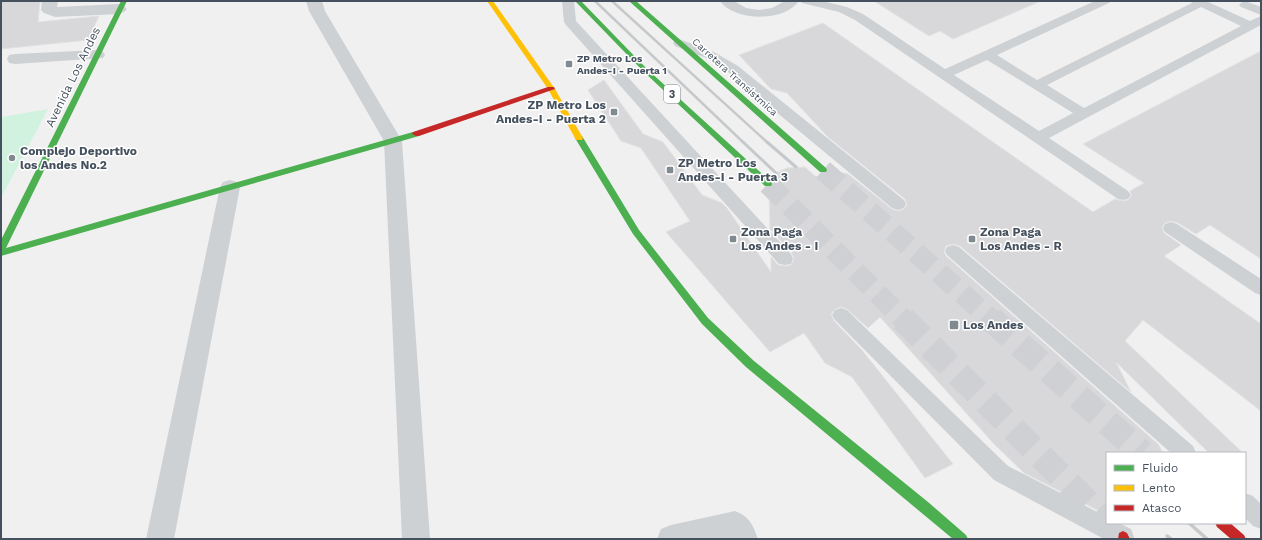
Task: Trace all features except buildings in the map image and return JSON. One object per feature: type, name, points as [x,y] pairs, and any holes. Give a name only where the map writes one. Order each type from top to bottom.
[{"type":"street","points":[[50,1],[49,10],[55,12],[121,5]]},
{"type":"street","points":[[314,1],[315,8],[393,141],[416,539]]},
{"type":"street","points":[[490,1],[551,89],[636,232],[704,321],[750,364],[924,506],[962,539]]},
{"type":"street","name":"3","points":[[578,1],[646,70],[768,184]]},
{"type":"street","name":"Carretera Transístmica","points":[[632,1],[823,170]]},
{"type":"street","name":"Avenida Los Andes","points":[[1,249],[121,5]]},
{"type":"street","points":[[15,59],[97,55]]},
{"type":"street","points":[[1,253],[393,141],[551,89]]},
{"type":"street","points":[[160,539],[230,187]]},
{"type":"street","points":[[1222,524],[1240,539]]},
{"type":"street","points":[[671,539],[735,525],[744,539]]},
{"type":"lane","points":[[568,1],[570,22],[785,258]]},
{"type":"lane","points":[[726,1],[737,10],[750,14],[765,14],[781,9],[793,1]]},
{"type":"lane","points":[[806,1],[843,9],[859,17],[1123,195]]},
{"type":"lane","points":[[945,74],[1105,1]]},
{"type":"lane","points":[[1037,85],[1199,2],[1256,23]]},
{"type":"lane","points":[[1246,5],[1261,11]]},
{"type":"lane","points":[[1038,137],[1256,23]]},
{"type":"lane","points":[[679,43],[710,55],[733,69],[898,204]]},
{"type":"lane","points":[[988,55],[1084,114]]},
{"type":"lane","points":[[1171,228],[1261,288]]},
{"type":"lane","points":[[953,251],[1185,452]]},
{"type":"lane","points":[[841,315],[1001,473],[1123,538]]},
{"type":"lane","points":[[1246,505],[1261,518]]},
{"type":"green space","name":"Complejo Deportivo los Andes No.2","points":[[48,109],[1,198],[1,117]]},
{"type":"tunnel","points":[[823,170],[992,320]]},
{"type":"tunnel","points":[[768,184],[903,319]]},
{"type":"tunnel","points":[[903,319],[1106,521]]},
{"type":"tunnel","points":[[991,319],[1141,452]]},
{"type":"railway","points":[[595,1],[744,143]]},
{"type":"railway","points":[[612,1],[768,143]]},
{"type":"railway","points":[[743,142],[776,173]]},
{"type":"railway","points":[[767,142],[796,167]]},
{"type":"railway","points":[[1190,524],[1207,539]]},
{"type":"railway","points":[[1167,536],[1171,539]]},
{"type":"traffic: fast","points":[[1,249],[124,1]]},
{"type":"traffic: fast","points":[[578,1],[645,70],[768,184]]},
{"type":"traffic: fast","points":[[632,1],[823,170]]},
{"type":"traffic: fast","points":[[1,253],[416,134]]},
{"type":"traffic: fast","points":[[579,138],[636,232],[705,321],[750,364],[924,506],[962,539]]},
{"type":"traffic: slow","points":[[490,1],[551,89],[579,138]]},
{"type":"traffic: jam","points":[[416,134],[551,89]]},
{"type":"traffic: jam","points":[[1222,524],[1240,539]]},
{"type":"place","name":"ZP Metro Los Andes-I - Puerta 1","points":[[569,64]]},
{"type":"place","name":"ZP Metro Los Andes-I - Puerta 2","points":[[614,112]]},
{"type":"place","name":"Complejo Deportivo los Andes No.2","points":[[12,158]]},
{"type":"place","name":"ZP Metro Los Andes-I - Puerta 3","points":[[670,170]]},
{"type":"place","name":"Zona Paga Los Andes - I","points":[[733,239]]},
{"type":"place","name":"Zona Paga Los Andes - R","points":[[972,239]]},
{"type":"place","name":"Los Andes","points":[[954,325]]}]
